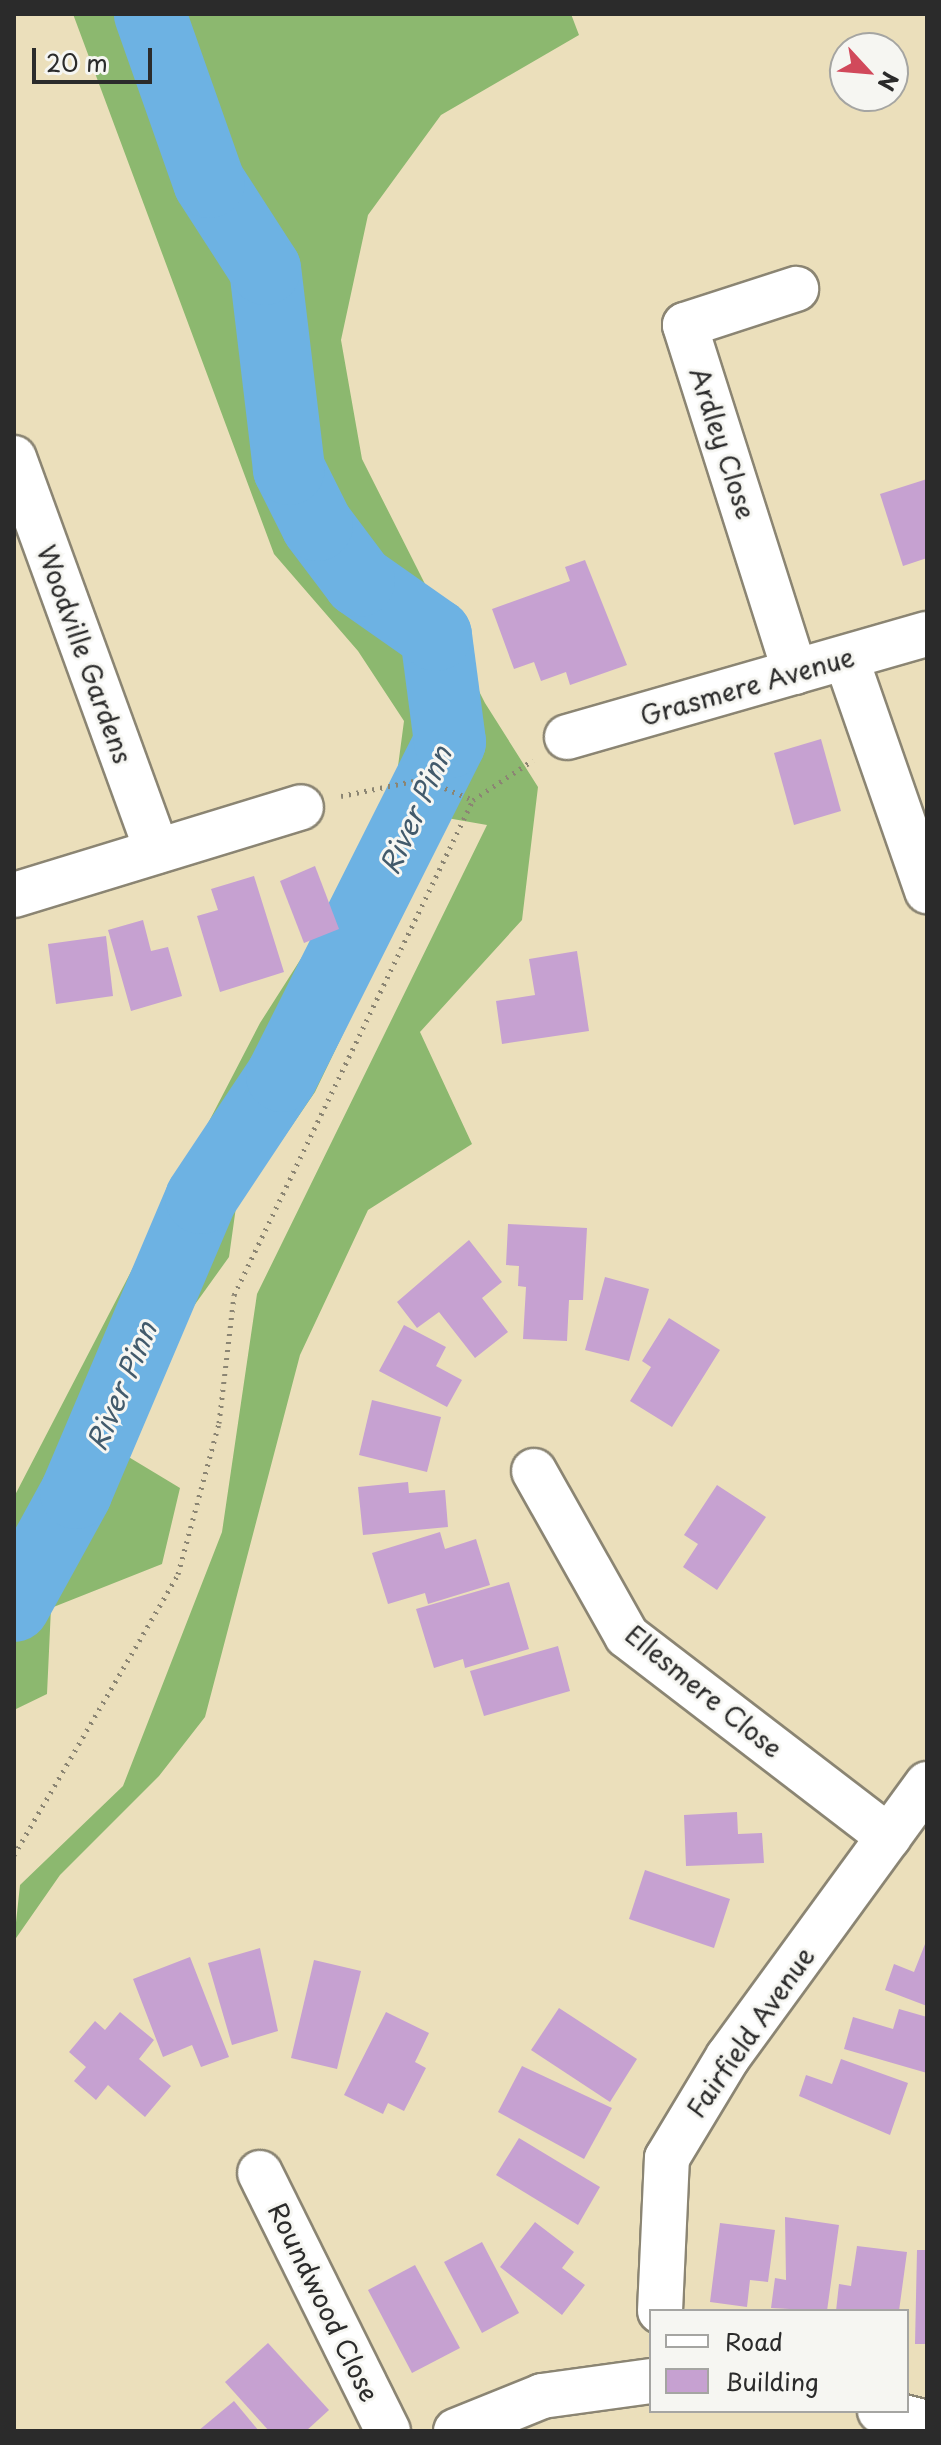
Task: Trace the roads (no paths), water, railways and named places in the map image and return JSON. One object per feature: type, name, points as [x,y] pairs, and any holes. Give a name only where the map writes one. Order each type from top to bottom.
[{"type":"street","name":"Ardley Close","points":[[795,672],[685,325],[796,289]]},
{"type":"street","name":"Woodville Gardens","points":[[14,458],[157,851]]},
{"type":"street","name":"Grasmere Avenue","points":[[567,737],[927,634]]},
{"type":"street","points":[[846,658],[927,891]]},
{"type":"street","points":[[14,895],[301,807]]},
{"type":"street","name":"Ellesmere Close","points":[[534,1471],[627,1636],[889,1837]]},
{"type":"street","name":"Fairfield Avenue","points":[[660,2309],[667,2158],[728,2057],[927,1784]]},
{"type":"street","name":"Roundwood Close","points":[[260,2173],[388,2431]]},
{"type":"street","points":[[456,2431],[542,2396],[649,2381]]},
{"type":"street","points":[[888,2413],[927,2423]]},
{"type":"waterway","name":"River Pinn","points":[[14,1606],[76,1493],[201,1198],[282,1076],[450,742],[436,635],[359,581],[317,525],[289,469],[265,269],[209,182],[150,14]]}]
